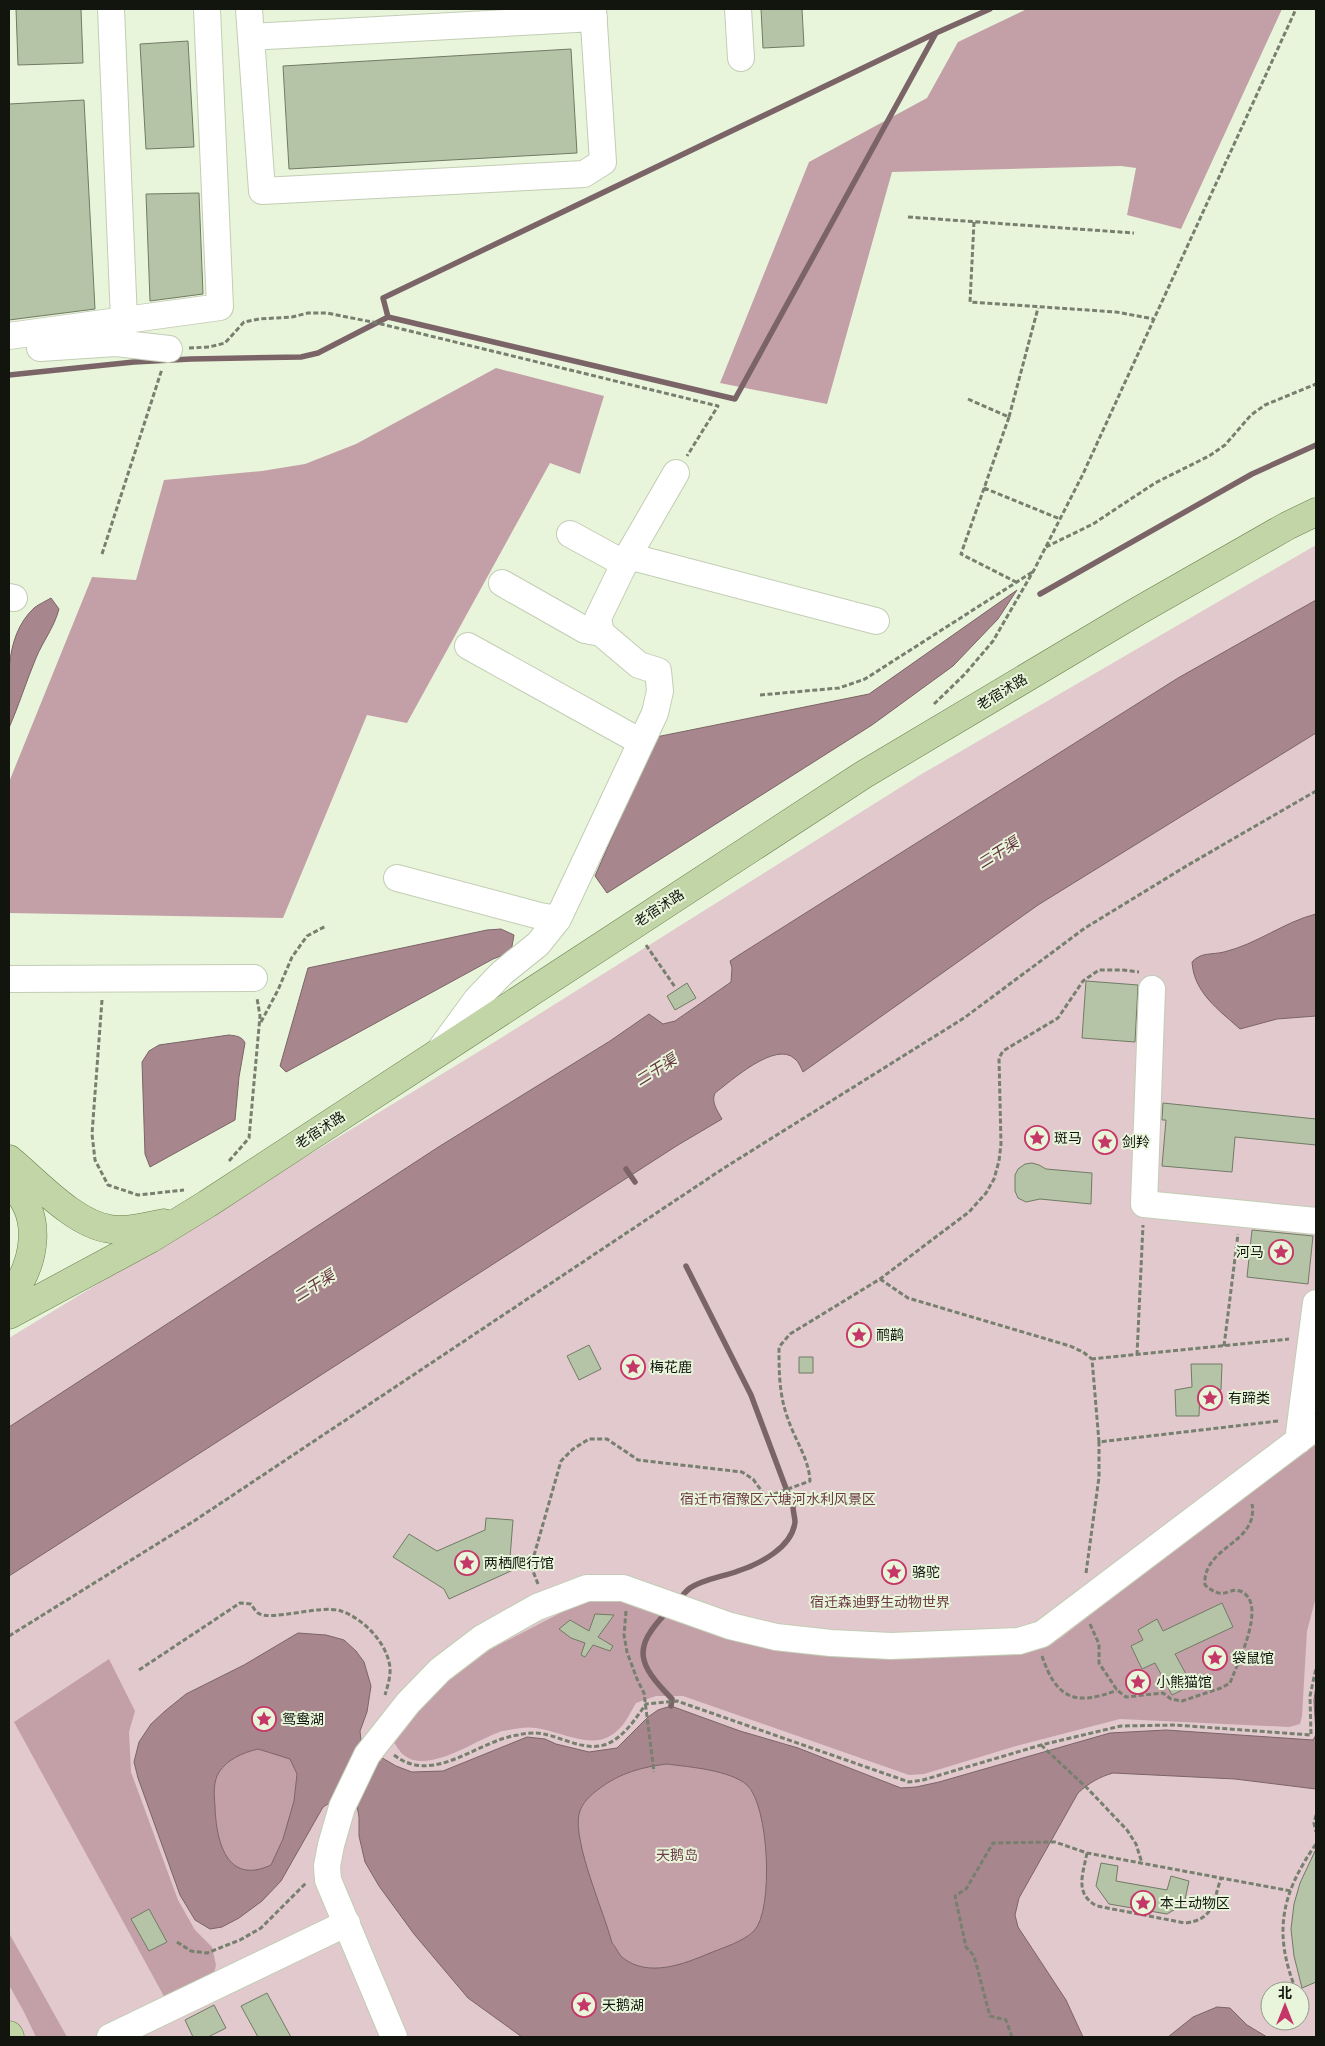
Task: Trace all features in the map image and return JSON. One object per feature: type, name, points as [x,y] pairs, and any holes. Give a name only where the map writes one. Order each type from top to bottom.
[{"type":"main road","name":"老宿沭路","points":[[9,1315],[150,1239],[183,1219],[871,770],[1138,611],[1287,526],[1316,512]]},
{"type":"main road","points":[[9,1159],[68,1209],[100,1227],[112,1230],[130,1229],[183,1219]]},
{"type":"main road","points":[[9,1182],[25,1201],[34,1233],[31,1255],[25,1272],[9,1298]]},
{"type":"street","points":[[111,9],[124,320]]},
{"type":"street","points":[[9,336],[220,307],[207,9]]},
{"type":"street","points":[[249,9],[251,37],[262,191],[584,174],[603,162],[593,13],[251,37]]},
{"type":"street","points":[[738,9],[741,58]]},
{"type":"street","points":[[9,352],[55,346],[116,344],[169,349]]},
{"type":"street","points":[[601,633],[598,618],[626,560],[676,473]]},
{"type":"street","points":[[570,534],[626,560],[876,621]]},
{"type":"street","points":[[437,1053],[477,999],[502,973],[538,944],[558,919],[655,714],[660,691],[658,671],[639,665],[601,633],[585,630],[502,583]]},
{"type":"street","points":[[468,646],[641,742]]},
{"type":"street","points":[[397,878],[540,916],[558,919]]},
{"type":"street","points":[[9,979],[254,978]]},
{"type":"street","points":[[1152,989],[1144,1204],[1316,1221]]},
{"type":"street","points":[[394,2037],[328,1880],[327,1866],[330,1845],[342,1807],[374,1746],[408,1703],[440,1670],[482,1638],[547,1603],[586,1588],[623,1588],[672,1607],[730,1626],[776,1637],[831,1643],[890,1646],[1019,1641],[1042,1634],[1244,1482],[1305,1428],[1316,1303]]},
{"type":"street","points":[[110,2037],[346,1923]]},
{"type":"path","points":[[931,708],[965,674],[993,641],[1046,548],[1154,319],[1296,9]]},
{"type":"path","points":[[908,218],[1134,233]]},
{"type":"path","points":[[974,222],[970,302],[1116,312],[1154,319]]},
{"type":"path","points":[[1016,582],[961,554],[1009,416],[1038,308]]},
{"type":"path","points":[[102,554],[169,349],[209,347],[224,343],[244,322],[292,317],[308,313],[327,313],[377,323],[718,406],[676,473]]},
{"type":"path","points":[[1046,548],[1093,524],[1155,483],[1217,450],[1229,440],[1251,415],[1264,405],[1316,384]]},
{"type":"path","points":[[968,399],[1009,416]]},
{"type":"path","points":[[984,488],[1060,519]]},
{"type":"path","points":[[760,695],[839,688],[865,679],[1034,570]]},
{"type":"path","points":[[9,1636],[194,1521],[724,1168],[964,1018],[1085,928],[1188,865],[1316,791]]},
{"type":"path","points":[[633,925],[675,988]]},
{"type":"path","points":[[260,1024],[278,990],[292,957],[307,936],[326,926]]},
{"type":"path","points":[[547,1603],[531,1566],[561,1461],[573,1449],[589,1439],[607,1439],[638,1460],[742,1472],[753,1479],[766,1497],[810,1481],[810,1471],[787,1417],[780,1390],[779,1347],[790,1334],[880,1279],[969,1212],[986,1193],[994,1179],[999,1161],[1001,1144],[999,1058],[1003,1051],[1058,1018],[1083,981],[1099,970],[1123,970],[1144,973],[1152,979],[1152,989]]},
{"type":"path","points":[[104,978],[92,1134],[95,1160],[108,1185],[138,1195],[183,1191],[190,1186]]},
{"type":"path","points":[[228,1162],[250,1138],[260,1024],[254,978]]},
{"type":"path","points":[[1137,1355],[1144,1204]]},
{"type":"path","points":[[1224,1346],[1240,1214]]},
{"type":"path","points":[[880,1279],[908,1298],[1070,1346],[1092,1359],[1312,1337]]},
{"type":"path","points":[[1092,1359],[1099,1442],[1098,1476],[1081,1605],[1099,1644],[1099,1663],[1117,1690],[1126,1697],[1163,1694],[1171,1699],[1182,1701],[1221,1688],[1230,1683],[1251,1627],[1252,1605],[1246,1595],[1238,1590],[1219,1594],[1210,1590],[1205,1585],[1205,1578],[1206,1570],[1213,1560],[1249,1528],[1252,1521],[1254,1512],[1251,1498],[1244,1482]]},
{"type":"path","points":[[1099,1442],[1305,1428]]},
{"type":"path","points":[[629,1591],[624,1635],[627,1652],[644,1692],[654,1772]]},
{"type":"path","points":[[139,1670],[240,1603],[250,1604],[259,1614],[269,1616],[300,1611],[340,1610],[364,1624],[377,1635],[389,1662],[389,1679],[383,1704]]},
{"type":"path","points":[[1035,1636],[1047,1671],[1056,1688],[1064,1694],[1075,1698],[1104,1696],[1117,1690]]},
{"type":"path","points":[[374,1746],[394,1755],[404,1763],[419,1766],[435,1766],[502,1738],[532,1732],[577,1744],[593,1746],[606,1744],[615,1739],[632,1724],[646,1704],[677,1701],[909,1782],[923,1780],[1040,1744],[1121,1726],[1175,1725],[1311,1735],[1310,1696],[1316,1668]]},
{"type":"path","points":[[1040,1744],[1088,1789],[1127,1830],[1136,1844],[1142,1863]]},
{"type":"path","points":[[1316,1815],[1314,1829],[1316,1832]]},
{"type":"path","points":[[1012,2037],[1006,2020],[990,2016],[974,1956],[966,1947],[955,1896],[966,1889],[993,1843],[1055,1842],[1087,1852],[1291,1891]]},
{"type":"path","points":[[1292,1981],[1288,1970],[1281,1928],[1291,1891],[1308,1855],[1316,1844]]},
{"type":"path","points":[[1087,1852],[1082,1887],[1083,1894],[1090,1902],[1098,1906],[1185,1923],[1198,1922],[1207,1916],[1211,1910],[1221,1878]]},
{"type":"path","points":[[177,1942],[192,1951],[207,1953],[240,1940],[261,1928],[327,1866]]},
{"type":"green space","points":[[1027,9],[1282,9],[1181,229],[1127,215],[1136,168],[1121,166],[892,172],[827,404],[720,383],[809,162],[927,98],[958,42]]},
{"type":"green space","points":[[496,368],[604,396],[580,474],[550,463],[407,723],[367,715],[283,918],[9,913],[9,782],[92,577],[136,580],[164,480],[262,471],[305,464],[356,444]]},
{"type":"green space","name":"宿迁市宿豫区六塘河水利风景区","points":[[1316,545],[1316,2037],[9,2037],[9,1338],[501,1038],[920,775]]},
{"type":"green space","points":[[1316,1442],[1316,1597],[1307,1631],[1300,1724],[1289,1727],[1120,1719],[1016,1746],[924,1774],[909,1775],[683,1696],[656,1696],[636,1703],[619,1730],[600,1740],[578,1739],[543,1729],[521,1728],[502,1731],[453,1753],[427,1761],[415,1760],[405,1756],[391,1738],[449,1678],[489,1650],[591,1597],[612,1596],[717,1635],[1024,1649],[1059,1639]]},
{"type":"green space","points":[[109,1659],[135,1711],[129,1732],[131,1772],[178,1900],[195,1930],[212,1947],[216,1965],[212,1982],[166,2000],[14,1722]]},
{"type":"green space","points":[[258,1749],[290,1759],[297,1774],[294,1801],[283,1839],[271,1865],[249,1872],[239,1869],[232,1863],[222,1846],[217,1825],[214,1788],[219,1772],[227,1763],[241,1755]]},
{"type":"green space","name":"天鹅岛","points":[[667,1764],[720,1773],[740,1780],[747,1785],[754,1796],[760,1813],[764,1834],[766,1881],[760,1920],[750,1935],[703,1956],[680,1964],[657,1968],[634,1964],[623,1958],[612,1943],[584,1859],[578,1827],[582,1806],[600,1788],[623,1775],[640,1769]]},
{"type":"green space","points":[[9,1933],[67,2037],[36,2037],[9,1985]]},
{"type":"water","points":[[1017,590],[998,619],[953,666],[872,725],[607,893],[595,876],[656,737],[869,694]]},
{"type":"water","points":[[51,598],[59,609],[57,616],[36,658],[9,728],[8,681],[12,649],[24,620],[34,608]]},
{"type":"water","name":"二干渠","points":[[1316,600],[1316,733],[1038,905],[803,1072],[796,1060],[787,1055],[766,1058],[754,1064],[715,1093],[714,1103],[722,1119],[678,1145],[9,1576],[9,1427],[440,1146],[610,1041],[649,1014],[663,1024],[675,1021],[731,982],[732,968],[730,961],[739,955],[1178,678]]},
{"type":"water","points":[[1316,914],[1316,1016],[1277,1019],[1240,1029],[1216,1008],[1203,992],[1197,983],[1192,962],[1203,955],[1236,948],[1293,922]]},
{"type":"water","points":[[501,929],[514,935],[511,952],[493,959],[286,1072],[280,1066],[308,968],[487,930]]},
{"type":"water","points":[[229,1035],[240,1038],[245,1043],[239,1077],[235,1120],[150,1167],[145,1154],[142,1062],[149,1051],[159,1045]]},
{"type":"water","points":[[298,1633],[326,1635],[344,1640],[364,1662],[371,1686],[367,1712],[360,1731],[361,1741],[365,1748],[396,1766],[412,1772],[443,1771],[527,1737],[545,1739],[556,1744],[589,1752],[617,1748],[648,1717],[658,1710],[671,1706],[740,1731],[798,1748],[901,1788],[939,1782],[1110,1733],[1166,1730],[1313,1740],[1316,1735],[1316,1789],[1235,1779],[1113,1773],[1094,1781],[1078,1793],[1019,1898],[1015,1915],[1018,1927],[1066,2000],[1083,2037],[522,2037],[468,1998],[414,1934],[379,1886],[365,1862],[359,1836],[357,1806],[331,1802],[323,1807],[281,1881],[262,1901],[239,1918],[222,1927],[210,1929],[195,1920],[180,1895],[134,1762],[139,1742],[151,1724],[165,1711],[186,1694],[244,1665]],"holes":[[[258,1749],[290,1759],[297,1774],[294,1801],[283,1839],[271,1865],[256,1870],[243,1869],[234,1865],[227,1856],[221,1845],[218,1833],[214,1797],[217,1776],[227,1763],[241,1755]],[[667,1764],[720,1773],[740,1780],[747,1785],[754,1796],[760,1813],[764,1834],[766,1881],[760,1920],[754,1931],[749,1935],[739,1941],[678,1965],[655,1968],[633,1964],[623,1958],[612,1943],[590,1878],[578,1827],[582,1806],[600,1788],[623,1775],[640,1769]]]},
{"type":"water","points":[[1316,1685],[1316,1735],[1314,1700]]},
{"type":"water","points":[[1217,2007],[1230,2008],[1247,2025],[1267,2037],[1168,2037],[1193,2017]]},
{"type":"building","points":[[16,9],[81,9],[83,63],[18,65]]},
{"type":"building","points":[[761,9],[802,9],[804,46],[763,48]]},
{"type":"building","points":[[188,41],[194,147],[146,149],[140,44]]},
{"type":"building","points":[[571,49],[577,153],[289,169],[283,66]]},
{"type":"building","points":[[84,100],[95,309],[9,320],[9,104]]},
{"type":"building","points":[[199,193],[203,294],[150,301],[146,194]]},
{"type":"building","points":[[1086,981],[1138,985],[1135,1042],[1082,1038]]},
{"type":"building","points":[[687,983],[696,998],[675,1010],[667,996]]},
{"type":"building","points":[[1163,1103],[1316,1119],[1316,1145],[1235,1137],[1232,1172],[1162,1166],[1166,1120],[1162,1120]]},
{"type":"building","points":[[1032,1163],[1046,1169],[1092,1173],[1091,1204],[1040,1199],[1026,1202],[1018,1198],[1015,1191],[1015,1175],[1018,1169],[1025,1164]]},
{"type":"building","points":[[1252,1230],[1313,1236],[1308,1284],[1247,1277]]},
{"type":"building","points":[[589,1345],[601,1369],[579,1380],[567,1356]]},
{"type":"building","points":[[799,1357],[813,1357],[813,1373],[799,1373]]},
{"type":"building","points":[[1191,1364],[1222,1364],[1221,1390],[1200,1390],[1199,1416],[1176,1416],[1175,1390],[1192,1387]]},
{"type":"building","points":[[486,1518],[513,1520],[510,1558],[522,1566],[449,1599],[444,1589],[393,1557],[409,1534],[437,1551],[485,1530]]},
{"type":"building","points":[[1222,1603],[1233,1627],[1175,1654],[1192,1685],[1172,1695],[1155,1663],[1142,1669],[1131,1646],[1143,1640],[1138,1630],[1157,1619],[1163,1631]]},
{"type":"building","points":[[595,1614],[614,1615],[598,1637],[613,1646],[610,1651],[593,1645],[585,1657],[581,1655],[585,1643],[571,1638],[559,1629],[570,1620],[589,1631]]},
{"type":"building","points":[[1316,1849],[1316,1982],[1310,1985],[1310,1981],[1300,1981],[1294,1956],[1291,1929],[1294,1904],[1300,1883]]},
{"type":"building","points":[[1101,1863],[1118,1866],[1116,1881],[1167,1890],[1171,1876],[1189,1881],[1184,1904],[1167,1914],[1109,1904],[1096,1886]]},
{"type":"building","points":[[149,1909],[167,1942],[149,1951],[131,1919]]},
{"type":"building","points":[[267,1993],[291,2037],[258,2037],[241,2006]]},
{"type":"building","points":[[214,2005],[226,2028],[208,2037],[193,2037],[185,2020]]},
{"type":"waterway","points":[[9,375],[134,362],[301,357],[318,353],[388,317],[735,399],[936,33],[990,9]]},
{"type":"waterway","points":[[388,317],[383,298],[936,33]]},
{"type":"waterway","points":[[1040,594],[1252,474],[1316,445]]},
{"type":"waterway","points":[[626,1169],[635,1182]]},
{"type":"waterway","points":[[679,1600],[695,1585],[746,1568],[773,1554],[788,1540],[795,1522],[793,1507],[751,1395],[686,1266]]},
{"type":"waterway","points":[[667,1612],[648,1636],[643,1656],[652,1676],[672,1699],[671,1706]]},
{"type":"place","name":"斑马","points":[[1037,1138]]},
{"type":"place","name":"剑羚","points":[[1105,1142]]},
{"type":"place","name":"河马","points":[[1281,1252]]},
{"type":"place","name":"鸸鹋","points":[[859,1335]]},
{"type":"place","name":"梅花鹿","points":[[633,1367]]},
{"type":"place","name":"有蹄类","points":[[1210,1398]]},
{"type":"place","name":"两栖爬行馆","points":[[467,1563]]},
{"type":"place","name":"骆驼","points":[[894,1572]]},
{"type":"place","name":"袋鼠馆","points":[[1215,1658]]},
{"type":"place","name":"小熊猫馆","points":[[1138,1682]]},
{"type":"place","name":"鸳鸯湖","points":[[264,1719]]},
{"type":"place","name":"本土动物区","points":[[1143,1903]]},
{"type":"place","name":"天鹅湖","points":[[584,2005]]},
{"type":"park label","name":"宿迁森迪野生动物世界","points":[[880,1602]]}]
